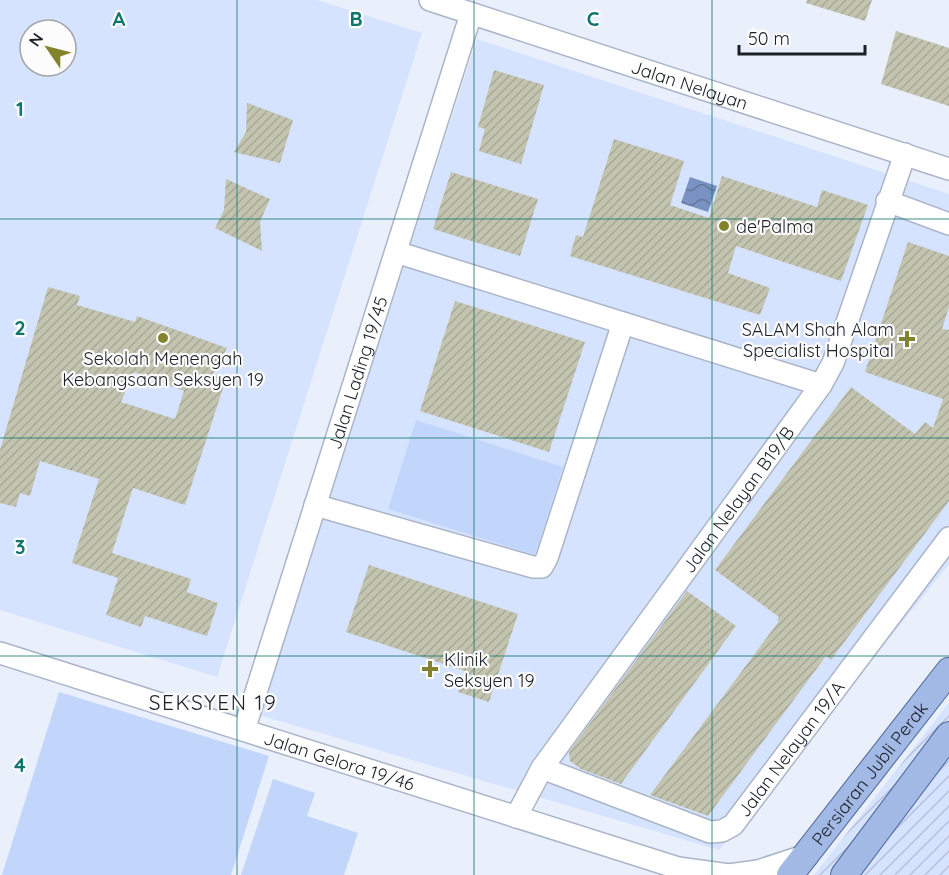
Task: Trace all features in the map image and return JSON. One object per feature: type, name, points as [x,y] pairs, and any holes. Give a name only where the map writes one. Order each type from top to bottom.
[{"type":"main road","name":"Persiaran Jubli Perak","points":[[790,875],[949,671]]},
{"type":"main road","points":[[844,875],[949,735]]},
{"type":"street","name":"Jalan Nelayan","points":[[430,0],[949,169]]},
{"type":"street","name":"Jalan Lading 19/45","points":[[244,730],[471,14]]},
{"type":"street","name":"Jalan Nelayan B19/B","points":[[516,816],[542,768],[821,385],[833,363],[905,154]]},
{"type":"street","points":[[887,201],[949,224]]},
{"type":"street","points":[[396,252],[821,385]]},
{"type":"street","points":[[315,505],[533,567],[542,567],[547,558],[623,323]]},
{"type":"street","name":"Jalan Nelayan 19/A","points":[[542,768],[710,832],[722,831],[733,825],[949,538]]},
{"type":"street","name":"Jalan Gelora 19/46","points":[[0,653],[516,816],[682,871],[729,875],[758,872],[807,855]]},
{"type":"shaded area","name":"Sekolah Menengah Kebangsaan Seksyen 19","points":[[0,0],[317,0],[422,33],[217,677],[0,610]]},
{"type":"shaded area","points":[[477,39],[949,194],[949,564],[719,850],[259,715]]},
{"type":"shaded area","points":[[416,420],[563,467],[535,555],[388,509]]},
{"type":"shaded area","points":[[59,692],[269,756],[231,875],[2,875]]},
{"type":"shaded area","points":[[949,703],[949,875],[814,875]]},
{"type":"shaded area","points":[[273,779],[315,793],[307,816],[358,833],[344,875],[241,875]]},
{"type":"water","points":[[690,177],[717,186],[708,212],[681,203]]},
{"type":"building","points":[[807,0],[872,0],[865,21],[806,3]]},
{"type":"building","points":[[896,31],[949,48],[949,106],[881,84]]},
{"type":"building","points":[[494,70],[544,85],[521,164],[479,151],[485,129],[478,127]]},
{"type":"building","points":[[247,103],[293,120],[280,163],[234,152],[246,132]]},
{"type":"building","name":"de'Palma","points":[[614,139],[684,161],[670,205],[709,218],[722,176],[817,207],[822,190],[868,205],[841,281],[736,246],[728,273],[770,288],[760,315],[570,256],[576,235],[583,237]]},
{"type":"building","points":[[451,172],[538,199],[520,256],[433,229]]},
{"type":"building","points":[[226,179],[270,199],[260,222],[262,251],[215,228],[224,210]]},
{"type":"building","points":[[908,242],[949,256],[949,307],[942,329],[949,330],[949,501],[831,660],[826,656],[708,816],[650,795],[779,621],[777,620],[779,617],[715,570],[851,387],[915,434],[925,422],[933,428],[943,399],[865,372]]},
{"type":"building","points":[[48,287],[80,296],[77,305],[135,322],[137,316],[227,348],[213,374],[226,379],[185,505],[133,488],[112,553],[191,579],[187,592],[218,603],[207,636],[145,616],[141,627],[106,615],[118,578],[72,563],[99,479],[40,461],[30,496],[20,493],[16,507],[0,503],[0,450]],"holes":[[[134,372],[184,391],[175,419],[121,402]]]},
{"type":"building","points":[[455,301],[585,342],[549,452],[420,411]]},
{"type":"building","points":[[369,565],[518,614],[489,702],[458,692],[465,671],[346,632]]},
{"type":"building","points":[[687,591],[736,626],[621,784],[581,769],[570,761],[569,752]]},
{"type":"place","name":"de'Palma","points":[[724,226]]},
{"type":"place","name":"Sekolah Menengah Kebangsaan Seksyen 19","points":[[163,338]]},
{"type":"place","name":"SALAM Shah Alam Specialist Hospital","points":[[907,339]]},
{"type":"place","name":"Klinik Seksyen 19","points":[[430,669]]},
{"type":"district","name":"SEKSYEN 19","points":[[213,702]]}]
